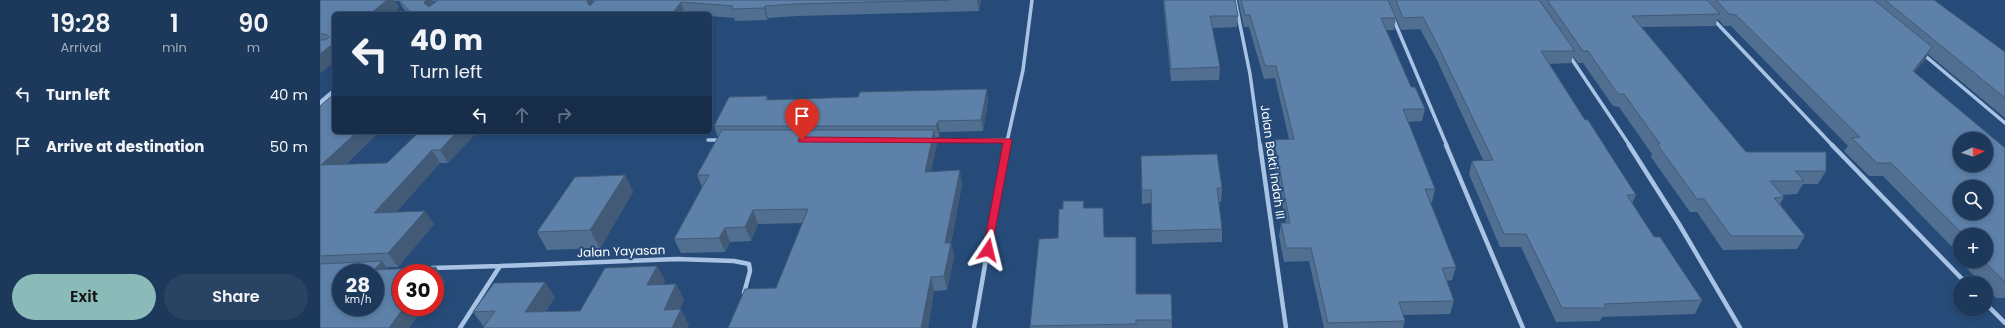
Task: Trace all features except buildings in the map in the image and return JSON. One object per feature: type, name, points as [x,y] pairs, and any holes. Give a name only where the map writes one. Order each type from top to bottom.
[{"type":"street","points":[[974,328],[1008,140],[1023,70],[1032,0]]},
{"type":"street","name":"Jalan Bakti Indah III","points":[[1235,0],[1250,74],[1286,328]]},
{"type":"street","points":[[1391,14],[1523,328]]},
{"type":"street","points":[[1711,17],[1812,125],[1959,276]]},
{"type":"street","points":[[1920,51],[2005,123]]},
{"type":"street","points":[[1568,53],[1617,125],[1707,268],[1740,328]]},
{"type":"street","points":[[320,104],[332,94]]},
{"type":"street","points":[[708,140],[724,140]]},
{"type":"street","points":[[929,140],[1008,140]]},
{"type":"street","name":"Jalan Yayasan","points":[[500,266],[677,259],[734,261],[749,264],[750,271],[740,302]]},
{"type":"street","points":[[444,267],[500,266]]},
{"type":"street","points":[[460,328],[500,266]]},
{"type":"street","points":[[1993,311],[2005,324]]},
{"type":"route","points":[[802,140],[1008,140],[988,250]]}]
